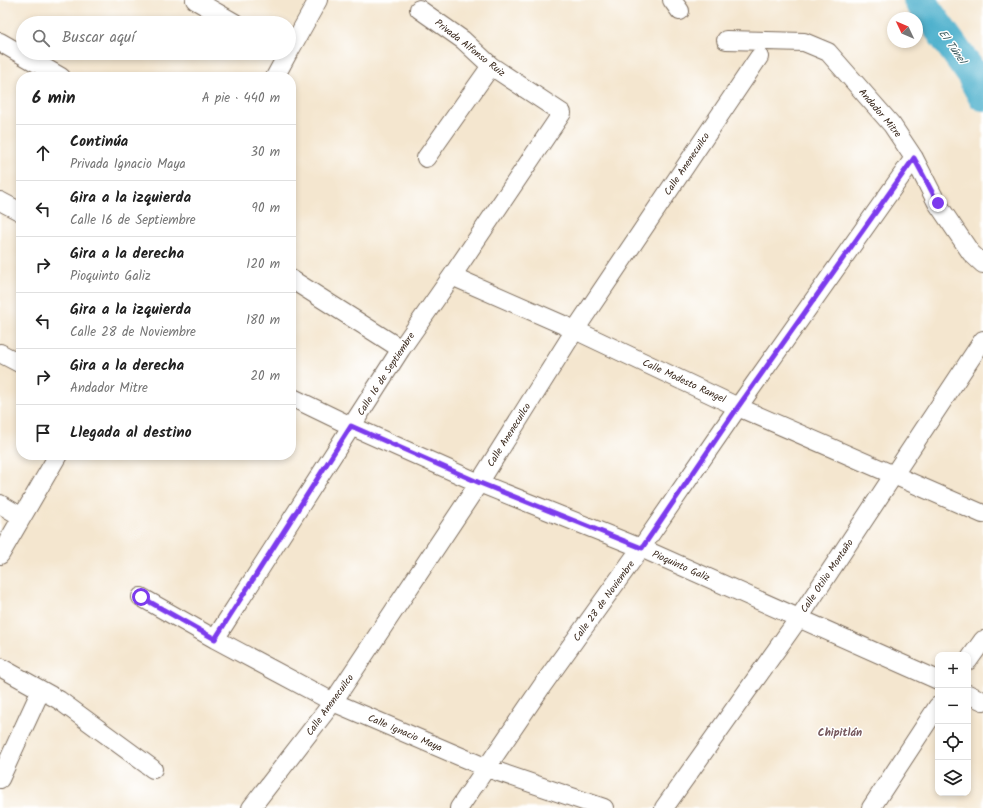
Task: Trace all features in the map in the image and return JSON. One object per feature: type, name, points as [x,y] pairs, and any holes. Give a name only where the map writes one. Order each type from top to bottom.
[{"type":"street","points":[[195,0],[223,16]]},
{"type":"street","points":[[296,39],[318,0]]},
{"type":"street","name":"Privada Alfonso Ruiz","points":[[419,10],[463,40],[491,66],[562,113]]},
{"type":"street","name":"Andador Mitre","points":[[726,40],[804,42],[828,52],[892,125],[914,158],[938,203],[971,253],[983,264]]},
{"type":"street","points":[[0,42],[16,51]]},
{"type":"street","name":"Calle Anenecuilco","points":[[251,808],[334,702],[480,483],[576,330],[759,57]]},
{"type":"street","points":[[31,60],[52,72]]},
{"type":"street","points":[[277,72],[284,60]]},
{"type":"street","points":[[426,158],[491,66]]},
{"type":"street","name":"Calle 16 de Septiembre","points":[[215,639],[401,349],[562,113]]},
{"type":"street","name":"Calle 28 de Noviembre","points":[[459,808],[542,686],[642,548],[738,407],[914,158]]},
{"type":"street","points":[[0,201],[16,209]]},
{"type":"street","name":"Calle Modesto Rangel","points":[[452,276],[576,330],[738,407],[983,514]]},
{"type":"street","points":[[296,282],[401,349]]},
{"type":"street","name":"Calle Otilio Montaño","points":[[664,808],[799,618],[983,340]]},
{"type":"street","points":[[0,353],[16,361]]},
{"type":"street","name":"Pioquinto Galiz","points":[[296,399],[351,426],[480,483],[642,548],[935,679]]},
{"type":"street","points":[[0,555],[55,460]]},
{"type":"street","points":[[0,504],[22,517]]},
{"type":"street","name":"Calle Ignacio Maya","points":[[141,597],[215,639],[334,702],[487,768],[604,808]]},
{"type":"street","points":[[971,658],[983,640]]},
{"type":"street","points":[[0,667],[59,700],[153,769]]},
{"type":"street","points":[[0,779],[41,690]]},
{"type":"street","points":[[971,695],[983,701]]},
{"type":"street","points":[[871,808],[935,711]]},
{"type":"waterway","name":"El Túnel","points":[[919,0],[970,71],[983,95]]},
{"type":"district","name":"Chipitlán","points":[[840,733]]},
{"type":"route","points":[[141,597],[215,639],[351,426],[480,483],[642,548],[738,407],[914,158],[938,203]]}]
